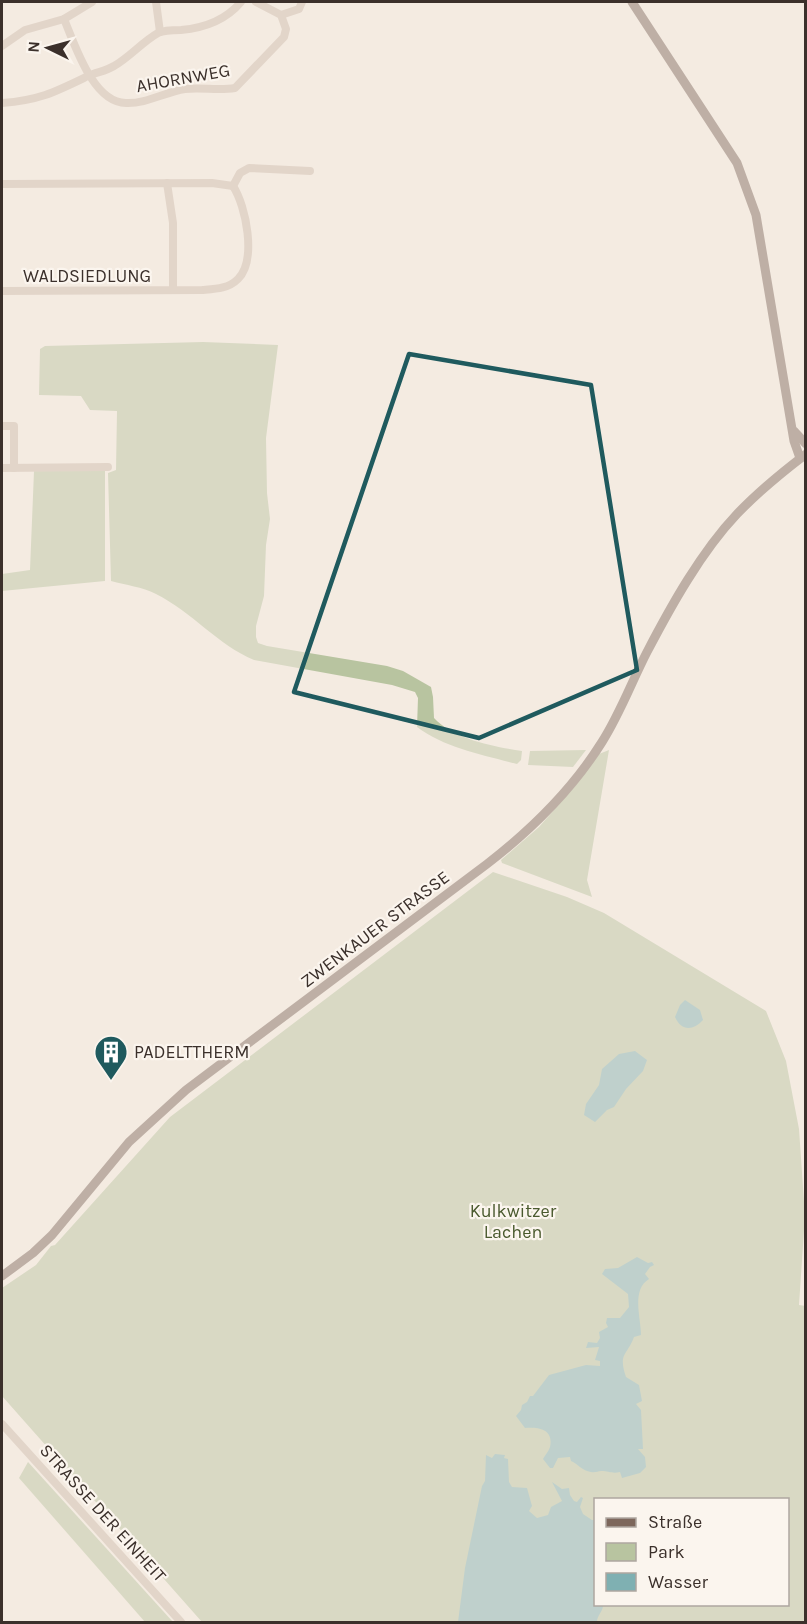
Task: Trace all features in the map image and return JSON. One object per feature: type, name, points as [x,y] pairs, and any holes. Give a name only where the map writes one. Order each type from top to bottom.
[{"type":"main road","points":[[632,2],[737,163],[756,215],[795,441],[803,456]]},
{"type":"main road","points":[[794,431],[806,444]]},
{"type":"main road","name":"ZWENKAUER STRASSE","points":[[2,1276],[33,1253],[52,1235],[136,1135],[186,1090],[484,867],[548,811],[603,740],[648,650],[705,556],[736,515],[803,456]]},
{"type":"street","points":[[2,46],[26,30],[64,20],[92,2]]},
{"type":"street","points":[[156,2],[160,32]]},
{"type":"street","points":[[2,103],[23,102],[46,96],[90,75],[112,68],[160,32],[209,24],[229,14],[241,2]]},
{"type":"street","points":[[256,2],[281,15],[299,9],[302,2]]},
{"type":"street","name":"AHORNWEG","points":[[64,20],[84,68],[98,88],[108,98],[128,104],[183,90],[235,88],[284,37],[286,29],[281,15]]},
{"type":"street","points":[[2,184],[212,183],[234,186],[240,173],[249,168],[310,171]]},
{"type":"street","name":"WALDSIEDLUNG","points":[[167,183],[173,223],[173,290]]},
{"type":"street","name":"WALDSIEDLUNG","points":[[2,291],[202,290],[228,287],[245,269],[247,258],[246,215],[234,186]]},
{"type":"street","points":[[2,426],[14,426],[14,468]]},
{"type":"street","points":[[2,468],[108,467]]},
{"type":"street","name":"STRASSE DER EINHEIT","points":[[2,1424],[181,1623]]},
{"type":"highlighted area","points":[[409,354],[591,385],[637,670],[479,738],[294,692]]},
{"type":"green space","points":[[203,342],[278,345],[266,438],[270,519],[266,545],[264,596],[256,626],[258,643],[387,666],[403,671],[431,687],[434,718],[442,725],[475,741],[522,751],[521,760],[517,764],[452,746],[417,727],[418,698],[415,692],[392,685],[254,660],[229,646],[169,601],[140,588],[111,581],[108,473],[116,470],[117,411],[90,410],[81,396],[39,395],[40,349],[45,346]]},
{"type":"green space","points":[[105,470],[105,581],[2,591],[2,574],[30,570],[34,471]]},
{"type":"green space","points":[[586,750],[573,767],[528,765],[530,751]]},
{"type":"green space","points":[[609,750],[587,880],[592,897],[502,863],[501,860],[539,827],[576,785],[599,754]]},
{"type":"green space","name":"Kulkwitzer Lachen","points":[[493,872],[567,897],[604,913],[766,1011],[786,1061],[799,1129],[805,1216],[799,1305],[806,1306],[805,1622],[202,1622],[2,1396],[2,1288],[36,1265],[51,1246],[55,1245],[170,1117]]},
{"type":"green space","points":[[28,1462],[173,1622],[145,1622],[19,1478]]},
{"type":"water","points":[[685,1000],[700,1010],[703,1020],[691,1028],[680,1025],[675,1017]]},
{"type":"water","points":[[635,1051],[647,1060],[643,1071],[626,1089],[614,1107],[607,1110],[595,1122],[584,1115],[586,1104],[599,1085],[602,1069],[619,1054]]},
{"type":"water","points":[[637,1257],[648,1263],[652,1262],[654,1265],[645,1274],[649,1279],[640,1290],[638,1305],[641,1335],[634,1337],[624,1355],[623,1363],[626,1377],[639,1385],[642,1401],[636,1404],[641,1410],[643,1449],[638,1449],[645,1457],[646,1467],[640,1473],[622,1478],[620,1472],[585,1470],[571,1461],[570,1457],[558,1458],[553,1468],[550,1468],[543,1459],[550,1447],[550,1436],[544,1430],[525,1428],[516,1416],[522,1405],[530,1396],[533,1396],[549,1375],[586,1365],[600,1366],[600,1361],[595,1360],[599,1347],[586,1348],[588,1342],[597,1343],[600,1338],[599,1332],[608,1327],[607,1318],[620,1318],[629,1307],[628,1294],[602,1274],[605,1269],[618,1268]]},
{"type":"water","points":[[495,1454],[505,1455],[504,1458],[508,1459],[509,1482],[512,1487],[527,1488],[532,1506],[529,1511],[537,1518],[548,1515],[551,1507],[562,1501],[552,1482],[562,1489],[569,1488],[574,1501],[577,1502],[581,1497],[583,1498],[580,1507],[583,1514],[594,1520],[594,1606],[603,1606],[597,1622],[458,1622],[465,1568],[482,1486],[485,1481],[486,1455],[492,1458]]},
{"type":"place","name":"PADELTTHERM","points":[[111,1081]]}]
